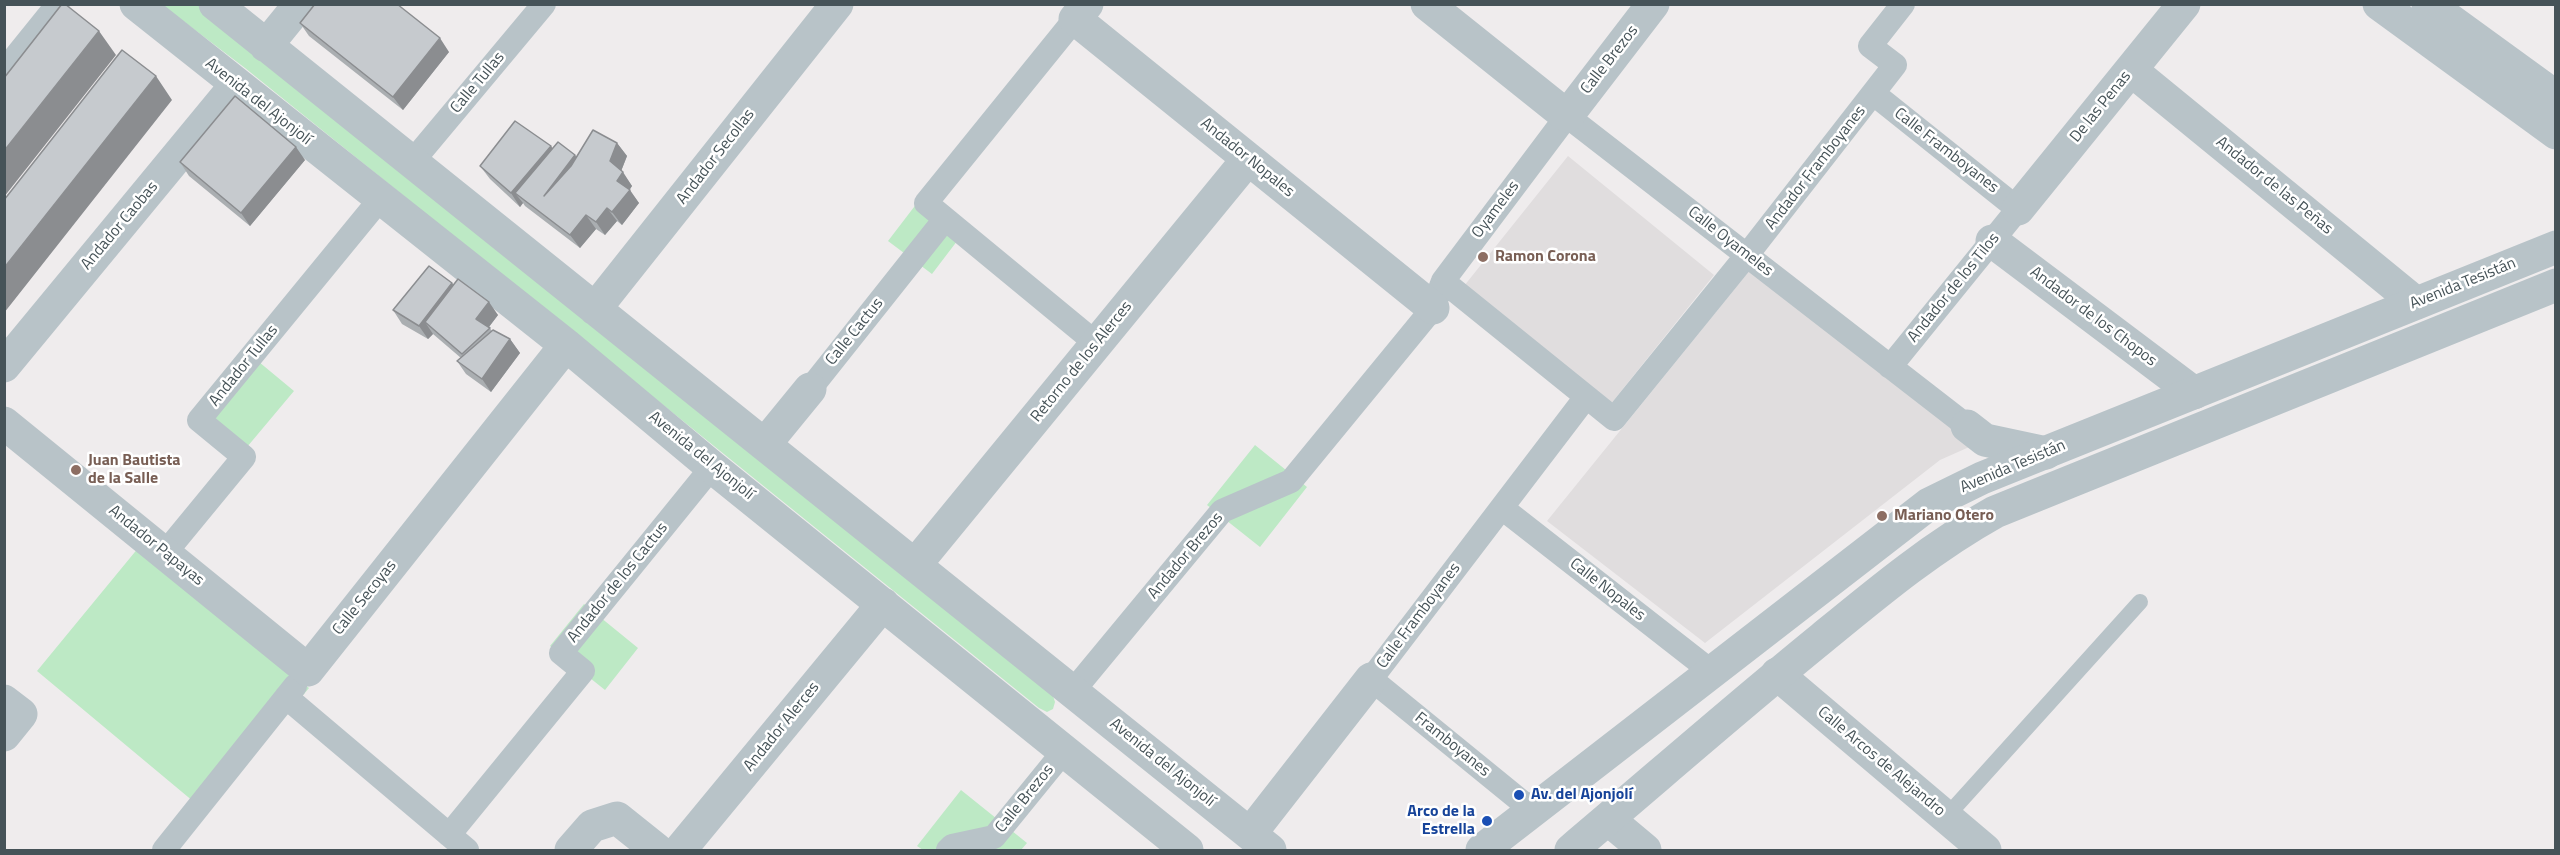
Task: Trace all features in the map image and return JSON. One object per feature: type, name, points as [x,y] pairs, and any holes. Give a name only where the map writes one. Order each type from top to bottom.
[{"type":"street","points":[[4,71],[58,4]]},
{"type":"street","name":"Avenida del Ajonjolí","points":[[136,4],[566,345],[712,467],[1187,850]]},
{"type":"street","name":"Avenida del Ajonjolí","points":[[215,4],[1260,842]]},
{"type":"street","points":[[266,46],[300,4]]},
{"type":"street","name":"Calle Tullas","points":[[412,162],[544,4]]},
{"type":"street","name":"Andador Secollas","points":[[595,309],[837,4]]},
{"type":"street","name":"Calle Oyameles","points":[[1427,4],[1567,116],[1985,440],[2046,453]]},
{"type":"street","name":"Calle Brezos","points":[[1567,116],[1653,4]]},
{"type":"street","name":"Andador Framboyanes","points":[[1614,419],[1747,255],[1895,65],[1870,46],[1903,4]]},
{"type":"street","name":"De las Penas","points":[[2018,209],[2184,4]]},
{"type":"street","points":[[2379,4],[2556,133]]},
{"type":"street","points":[[2428,4],[2556,97]]},
{"type":"street","points":[[1081,12],[926,203],[1096,344]]},
{"type":"street","name":"Andador Nopales","points":[[1081,12],[1248,159],[1614,419]]},
{"type":"street","name":"Andador de las Peñas","points":[[2131,70],[2416,303]]},
{"type":"street","name":"Andador Caobas","points":[[4,366],[236,85]]},
{"type":"street","name":"Calle Framboyanes","points":[[1874,94],[2018,209]]},
{"type":"street","name":"Oyameles","points":[[1438,295],[1567,116]]},
{"type":"street","name":"Retorno de los Alerces","points":[[915,565],[1248,159]]},
{"type":"street","points":[[381,198],[412,162]]},
{"type":"street","name":"Andador Tullas","points":[[165,553],[244,457],[199,420],[381,198]]},
{"type":"street","name":"Andador de los Tilos","points":[[1890,367],[2018,209]]},
{"type":"street","name":"Calle Cactus","points":[[765,444],[945,219]]},
{"type":"street","name":"Andador de los Chopos","points":[[1992,241],[2194,393]]},
{"type":"street","name":"Avenida Tesistán","points":[[1482,850],[1929,504],[1982,478],[2556,247]]},
{"type":"street","name":"Avenida Tesistán","points":[[1571,850],[1777,674],[1915,561],[1959,531],[1995,512],[2556,285]]},
{"type":"street","name":"Andador Brezos","points":[[1063,684],[1222,511],[1291,481],[1438,295]]},
{"type":"street","name":"Calle Secoyas","points":[[174,847],[286,697],[566,345]]},
{"type":"street","name":"Calle Framboyanes","points":[[1260,842],[1371,680],[1586,397]]},
{"type":"street","name":"Andador Papayas","points":[[4,423],[308,669]]},
{"type":"street","name":"Andador de los Cactus","points":[[458,843],[583,671],[561,653],[712,467]]},
{"type":"street","name":"Calle Nopales","points":[[1502,508],[1712,672]]},
{"type":"street","name":"Andador Alerces","points":[[661,850],[883,604]]},
{"type":"street","name":"Calle Arcos de Alejandro","points":[[1777,674],[1985,850]]},
{"type":"street","name":"Framboyanes","points":[[1371,680],[1533,811]]},
{"type":"street","points":[[1021,714],[1063,684]]},
{"type":"street","points":[[286,697],[458,843]]},
{"type":"street","name":"Calle Brezos","points":[[948,850],[952,846],[994,837],[1064,751]]},
{"type":"street","points":[[571,850],[592,825],[617,818],[661,850]]},
{"type":"street","points":[[1608,819],[1645,850]]},
{"type":"lane","points":[[1946,817],[2140,602]]},
{"type":"shaded area","points":[[1568,156],[1714,275],[1610,405],[1464,286]]},
{"type":"shaded area","points":[[1750,270],[1976,444],[1940,460],[1705,643],[1547,521]]},
{"type":"green space","points":[[162,5],[212,5],[1053,696],[1055,702],[1053,709],[1047,712],[1039,708],[245,68]]},
{"type":"green space","points":[[924,194],[967,228],[932,274],[888,241]]},
{"type":"green space","points":[[253,357],[294,391],[242,453],[203,420]]},
{"type":"green space","points":[[1255,445],[1307,487],[1260,547],[1207,505]]},
{"type":"green space","points":[[139,547],[309,688],[206,812],[37,671]]},
{"type":"green space","points":[[584,604],[638,648],[605,690],[550,646]]},
{"type":"green space","points":[[961,790],[1027,843],[1021,850],[923,850],[917,846]]},
{"type":"building","points":[[62,4],[99,31],[4,151],[4,78]]},
{"type":"building","points":[[315,4],[397,4],[440,38],[393,97],[300,23]]},
{"type":"building","points":[[122,50],[156,76],[4,268],[4,200]]},
{"type":"building","points":[[235,96],[296,147],[241,213],[180,162]]},
{"type":"building","points":[[515,121],[551,146],[511,193],[480,166]]},
{"type":"building","points":[[593,130],[617,143],[610,161],[623,172],[617,181],[630,190],[612,212],[607,208],[596,222],[586,215],[570,235],[515,193],[558,142],[575,155],[544,196],[571,166]]},
{"type":"building","points":[[429,266],[452,283],[419,326],[393,310]]},
{"type":"building","points":[[458,279],[489,302],[476,319],[490,328],[462,354],[425,322]]},
{"type":"building","points":[[493,330],[510,339],[482,379],[457,361]]},
{"type":"place","name":"Ramon Corona","points":[[1483,257]]},
{"type":"place","name":"Juan Bautista de la Salle","points":[[76,470]]},
{"type":"place","name":"Mariano Otero","points":[[1882,516]]},
{"type":"place","name":"Av. del Ajonjolí","points":[[1519,795]]},
{"type":"place","name":"Arco de la Estrella","points":[[1487,821]]}]
